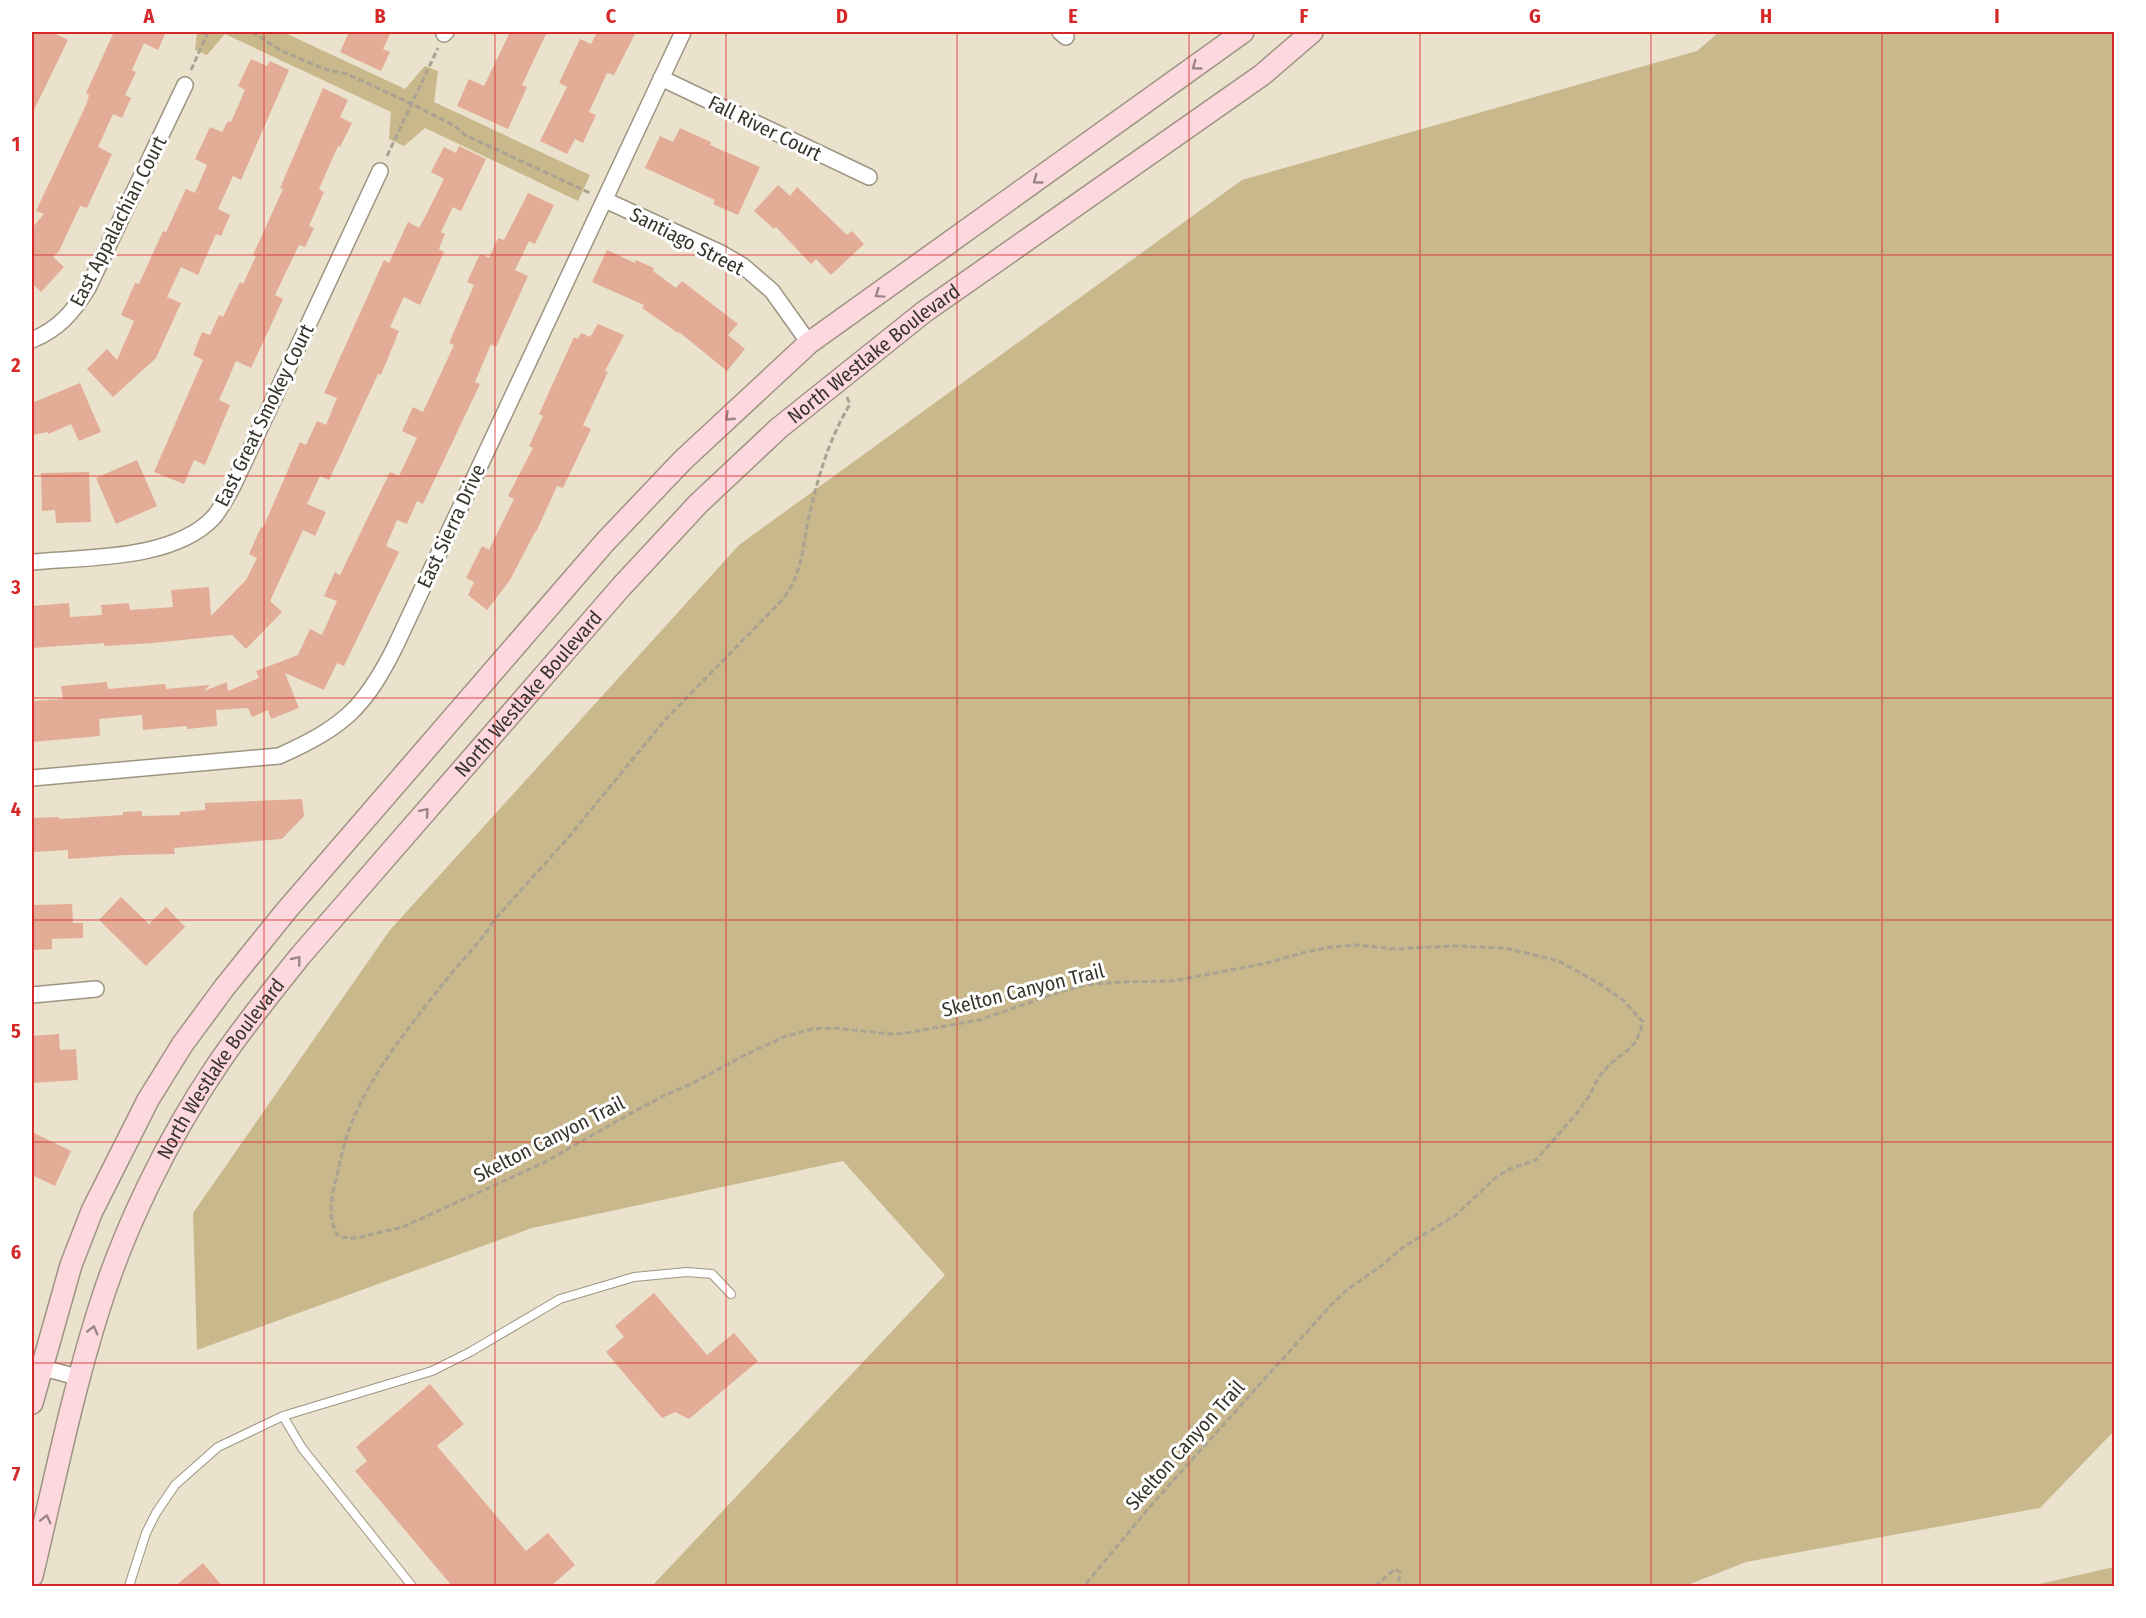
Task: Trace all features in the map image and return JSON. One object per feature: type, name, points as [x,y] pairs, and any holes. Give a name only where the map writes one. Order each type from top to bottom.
[{"type":"main road","name":"North Westlake Boulevard","points":[[32,1403],[36,1366],[92,1211],[148,1100],[182,1045],[286,910],[605,542],[682,460],[809,343],[1243,32]]},
{"type":"main road","name":"North Westlake Boulevard","points":[[32,1576],[98,1311],[132,1225],[183,1122],[210,1077],[254,1013],[301,955],[621,587],[698,504],[779,428],[924,312],[1262,75],[1312,32]]},
{"type":"street","name":"East Sierra Drive","points":[[32,778],[279,756],[310,742],[337,726],[359,706],[380,677],[395,646],[683,32]]},
{"type":"street","name":"Fall River Court","points":[[661,78],[869,177]]},
{"type":"street","name":"East Appalachian Court","points":[[32,340],[43,335],[72,314],[88,288],[185,86]]},
{"type":"street","name":"East Great Smokey Court","points":[[32,562],[150,551],[184,539],[214,517],[233,486],[380,171]]},
{"type":"street","name":"Santiago Street","points":[[605,200],[721,253],[743,266],[772,291],[809,343]]},
{"type":"street","points":[[32,995],[96,990]]},
{"type":"street","points":[[36,1366],[81,1378]]},
{"type":"lane","points":[[129,1587],[146,1533],[156,1513],[175,1485],[218,1446],[283,1416],[432,1371],[470,1352],[560,1299],[634,1277],[687,1272],[712,1274],[731,1294]]},
{"type":"lane","points":[[283,1416],[302,1448],[412,1587]]},
{"type":"path","points":[[185,86],[208,32]]},
{"type":"path","points":[[252,32],[282,51],[324,69],[347,74],[455,126],[465,135],[605,200]]},
{"type":"path","points":[[380,171],[445,33]]},
{"type":"path","name":"Skelton Canyon Trail","points":[[839,379],[850,404],[827,450],[810,514],[800,569],[794,585],[650,738],[567,839],[494,920],[486,934],[452,973],[385,1060],[343,1148],[331,1202],[334,1225],[339,1237],[345,1239],[403,1227],[545,1162],[636,1110],[747,1054],[786,1036],[813,1029],[834,1028],[891,1034],[906,1033],[979,1020],[1086,985],[1183,979],[1263,964],[1306,951],[1359,945],[1392,949],[1453,946],[1505,948],[1559,961],[1600,984],[1624,1001],[1642,1022],[1637,1040],[1598,1078],[1590,1095],[1536,1161],[1507,1170],[1494,1179],[1456,1215],[1401,1248],[1384,1264],[1348,1289],[1205,1445],[1113,1550],[1084,1587]]},
{"type":"path","points":[[1375,1587],[1395,1569],[1400,1572],[1398,1587]]},
{"type":"shaded area","points":[[197,32],[283,32],[405,89],[425,66],[438,71],[434,102],[590,175],[578,201],[425,128],[404,146],[389,139],[391,112],[225,34],[207,55],[195,50]]},
{"type":"shaded area","points":[[1719,32],[2114,32],[2114,1431],[2040,1508],[1746,1562],[1685,1586],[652,1586],[945,1275],[843,1161],[532,1228],[197,1350],[193,1213],[390,930],[739,545],[1242,180],[1697,51]]},
{"type":"shaded area","points":[[2114,1567],[2114,1586],[2031,1586]]},
{"type":"building","points":[[32,32],[51,32],[68,40],[32,114]]},
{"type":"building","points":[[114,32],[166,32],[158,50],[144,43],[132,70],[136,72],[125,95],[131,98],[122,118],[113,114],[98,147],[112,154],[87,208],[80,206],[59,251],[53,257],[64,267],[41,292],[32,283],[32,228],[44,214],[36,211],[87,103],[89,95],[86,93]]},
{"type":"building","points":[[349,32],[391,32],[383,49],[390,52],[381,71],[340,52]]},
{"type":"building","points":[[510,32],[547,32],[522,85],[527,87],[508,129],[457,106],[469,79],[484,86]]},
{"type":"building","points":[[597,32],[636,32],[614,75],[607,73],[589,112],[596,115],[583,143],[575,139],[567,154],[540,141],[567,87],[559,83],[580,39],[591,44]]},
{"type":"building","points":[[251,59],[267,66],[270,61],[289,70],[241,180],[233,176],[218,209],[230,215],[221,236],[216,234],[198,275],[181,267],[167,297],[181,303],[156,358],[113,397],[87,369],[107,349],[117,360],[134,321],[121,315],[135,283],[139,284],[163,231],[166,232],[186,189],[195,193],[207,165],[195,159],[210,127],[222,132],[228,121],[231,122],[245,90],[238,86]]},
{"type":"building","points":[[323,88],[348,100],[340,117],[352,123],[340,147],[338,146],[319,189],[324,192],[309,226],[314,228],[305,247],[299,245],[275,295],[283,299],[251,368],[236,361],[219,400],[230,405],[205,465],[194,460],[184,484],[154,472],[203,360],[193,355],[202,332],[210,335],[219,315],[223,317],[240,282],[243,284],[256,256],[253,255],[283,189],[280,188]]},
{"type":"building","points":[[680,128],[711,142],[710,145],[760,167],[738,215],[713,204],[715,200],[645,168],[660,136],[673,142]]},
{"type":"building","points":[[459,146],[486,159],[461,211],[453,207],[441,232],[445,234],[439,249],[444,252],[420,305],[404,297],[390,327],[399,331],[381,375],[378,374],[329,480],[320,476],[307,504],[326,512],[315,536],[303,530],[270,601],[282,612],[246,649],[232,635],[153,643],[104,646],[104,643],[32,648],[32,606],[69,603],[70,617],[102,615],[101,605],[129,603],[130,610],[173,607],[171,590],[209,587],[211,616],[246,580],[257,558],[249,554],[261,527],[263,528],[300,442],[306,445],[317,421],[326,425],[337,398],[324,393],[384,260],[389,263],[408,222],[419,228],[426,215],[444,179],[431,172],[444,147],[456,153]]},
{"type":"building","points":[[778,185],[790,196],[797,187],[847,235],[852,231],[864,244],[831,275],[816,259],[811,264],[776,227],[774,229],[754,211]]},
{"type":"building","points":[[528,193],[554,205],[535,244],[529,241],[515,270],[528,276],[496,347],[491,344],[475,382],[480,384],[423,504],[417,501],[407,524],[397,520],[386,546],[399,552],[344,666],[337,663],[324,690],[285,673],[299,708],[271,719],[268,710],[252,717],[248,708],[216,710],[217,726],[143,730],[142,715],[99,719],[100,736],[32,742],[32,701],[63,699],[61,686],[107,682],[108,689],[165,684],[166,689],[210,685],[204,691],[227,682],[228,691],[259,678],[256,671],[298,655],[310,629],[322,635],[337,601],[324,596],[335,572],[340,575],[390,472],[399,476],[417,438],[402,431],[413,407],[423,412],[454,345],[449,343],[474,285],[467,282],[480,254],[489,258],[498,238],[504,240]]},
{"type":"building","points":[[607,250],[635,263],[636,260],[654,268],[653,271],[676,288],[682,281],[738,324],[728,335],[745,349],[727,371],[679,332],[642,308],[644,305],[592,282]]},
{"type":"building","points":[[598,324],[624,335],[605,371],[608,372],[583,425],[591,429],[563,488],[557,486],[510,580],[487,610],[468,595],[474,582],[466,578],[482,546],[489,550],[514,499],[508,496],[533,448],[529,446],[543,416],[539,414],[574,337],[578,339],[581,333],[590,337]]},
{"type":"building","points":[[80,383],[101,432],[79,441],[71,424],[48,434],[48,432],[32,435],[32,403]]},
{"type":"building","points":[[137,460],[157,506],[116,524],[96,478]]},
{"type":"building","points":[[89,472],[91,522],[56,523],[55,510],[42,511],[41,473]]},
{"type":"building","points":[[302,799],[304,816],[282,839],[174,848],[175,854],[68,859],[68,850],[32,852],[32,818],[59,817],[59,819],[123,815],[123,812],[142,811],[142,816],[180,815],[180,812],[205,810],[205,803]]},
{"type":"building","points":[[121,897],[149,924],[166,907],[185,927],[146,966],[99,920]]},
{"type":"building","points":[[72,904],[73,923],[83,923],[83,938],[52,939],[52,949],[32,950],[32,905]]},
{"type":"building","points":[[59,1034],[60,1050],[76,1049],[78,1080],[33,1083],[32,1036]]},
{"type":"building","points":[[32,1132],[71,1151],[55,1186],[32,1175]]},
{"type":"building","points":[[654,1293],[707,1355],[734,1333],[758,1361],[689,1419],[675,1412],[662,1418],[606,1352],[624,1337],[615,1326]]},
{"type":"building","points":[[430,1384],[464,1424],[437,1446],[526,1551],[548,1533],[575,1565],[550,1587],[453,1587],[355,1471],[367,1461],[356,1447]]},
{"type":"building","points":[[203,1563],[223,1587],[174,1587]]}]
